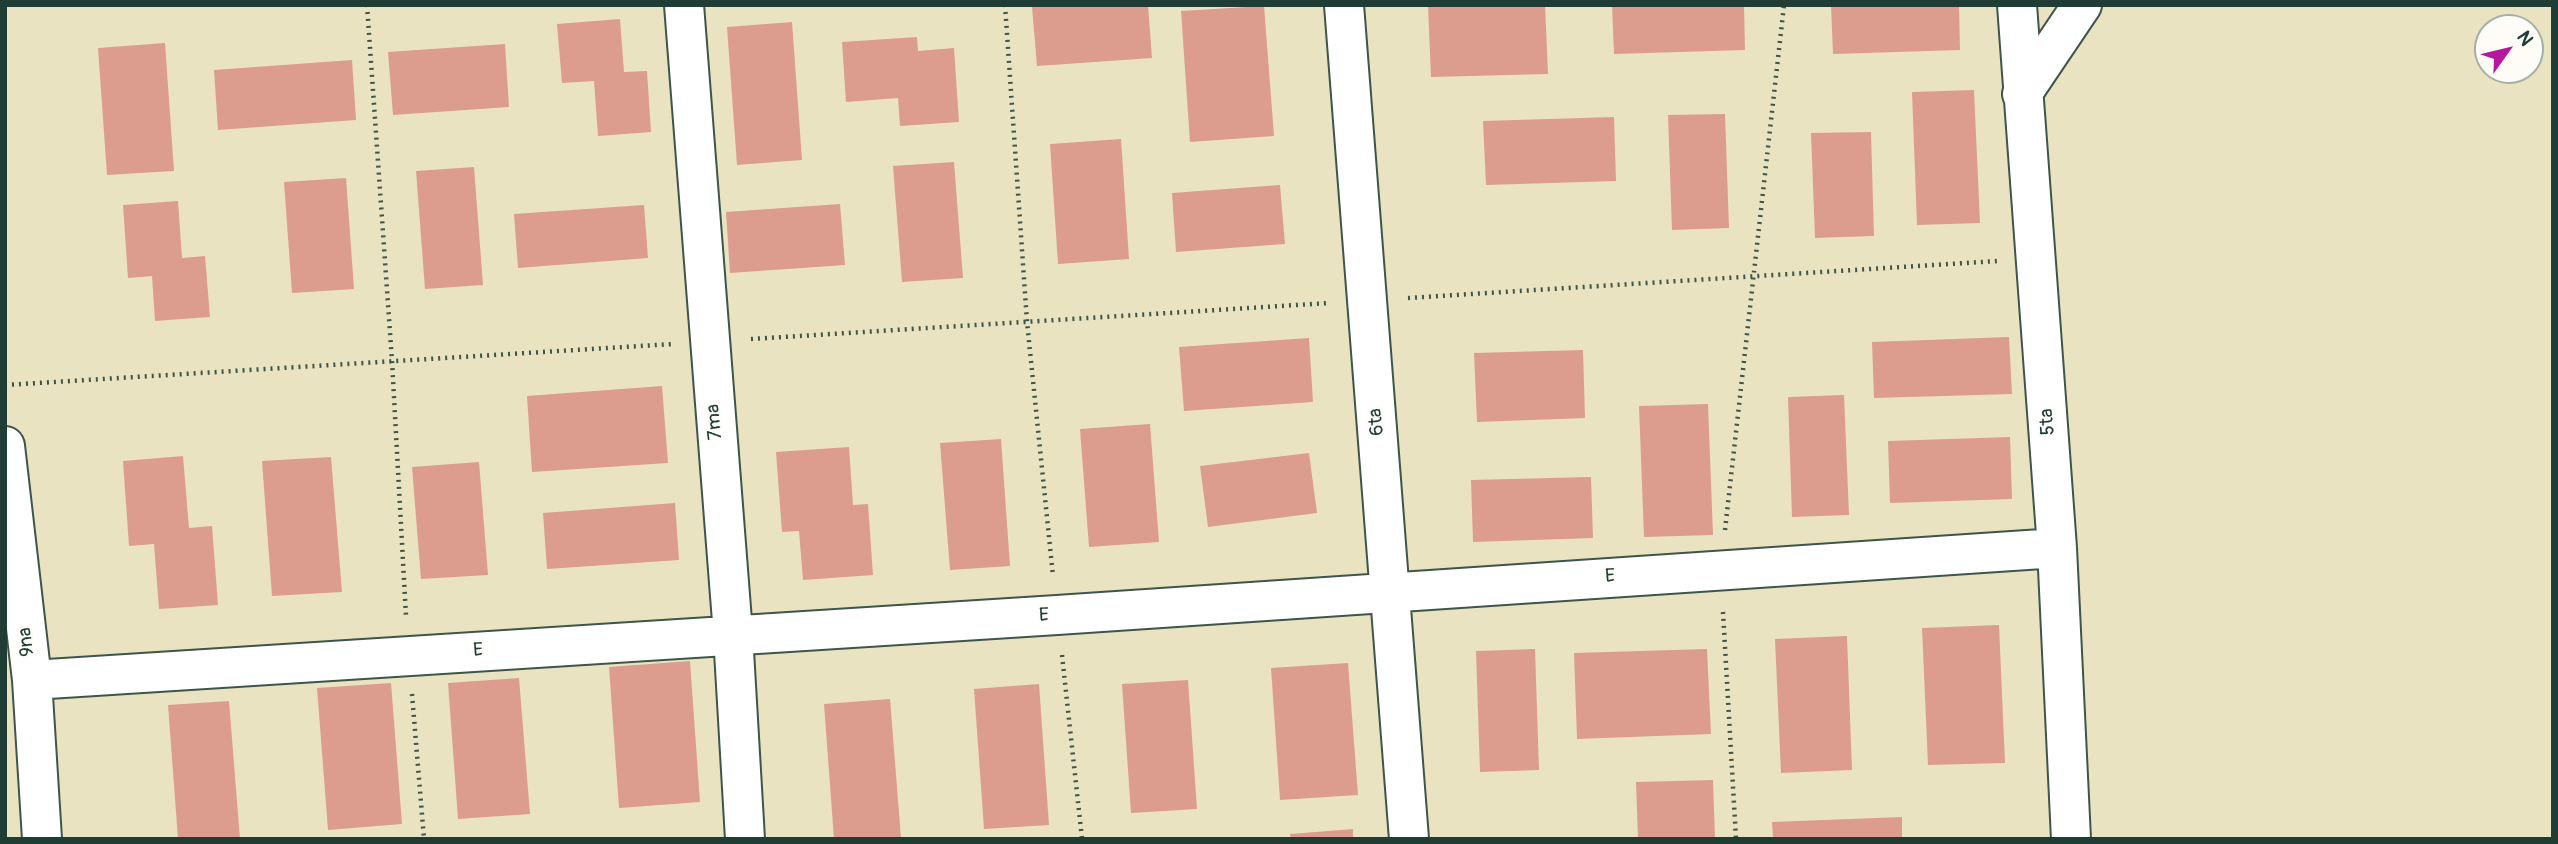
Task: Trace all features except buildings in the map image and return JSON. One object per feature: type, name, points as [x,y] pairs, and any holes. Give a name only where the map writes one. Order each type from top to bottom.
[{"type":"street","name":"7ma","points":[[684,5],[733,634],[745,839]]},
{"type":"street","name":"6ta","points":[[1344,5],[1409,839]]},
{"type":"street","name":"5ta","points":[[2017,5],[2057,548],[2071,839]]},
{"type":"street","points":[[2022,94],[2082,5]]},
{"type":"street","name":"9na","points":[[5,446],[32,680],[42,839]]},
{"type":"street","name":"E","points":[[32,680],[2057,548]]},
{"type":"path","points":[[367,5],[408,655],[424,839]]},
{"type":"path","points":[[1005,5],[1027,322],[1082,839]]},
{"type":"path","points":[[1736,839],[1721,570],[1784,5]]},
{"type":"path","points":[[5,385],[2036,259]]}]
